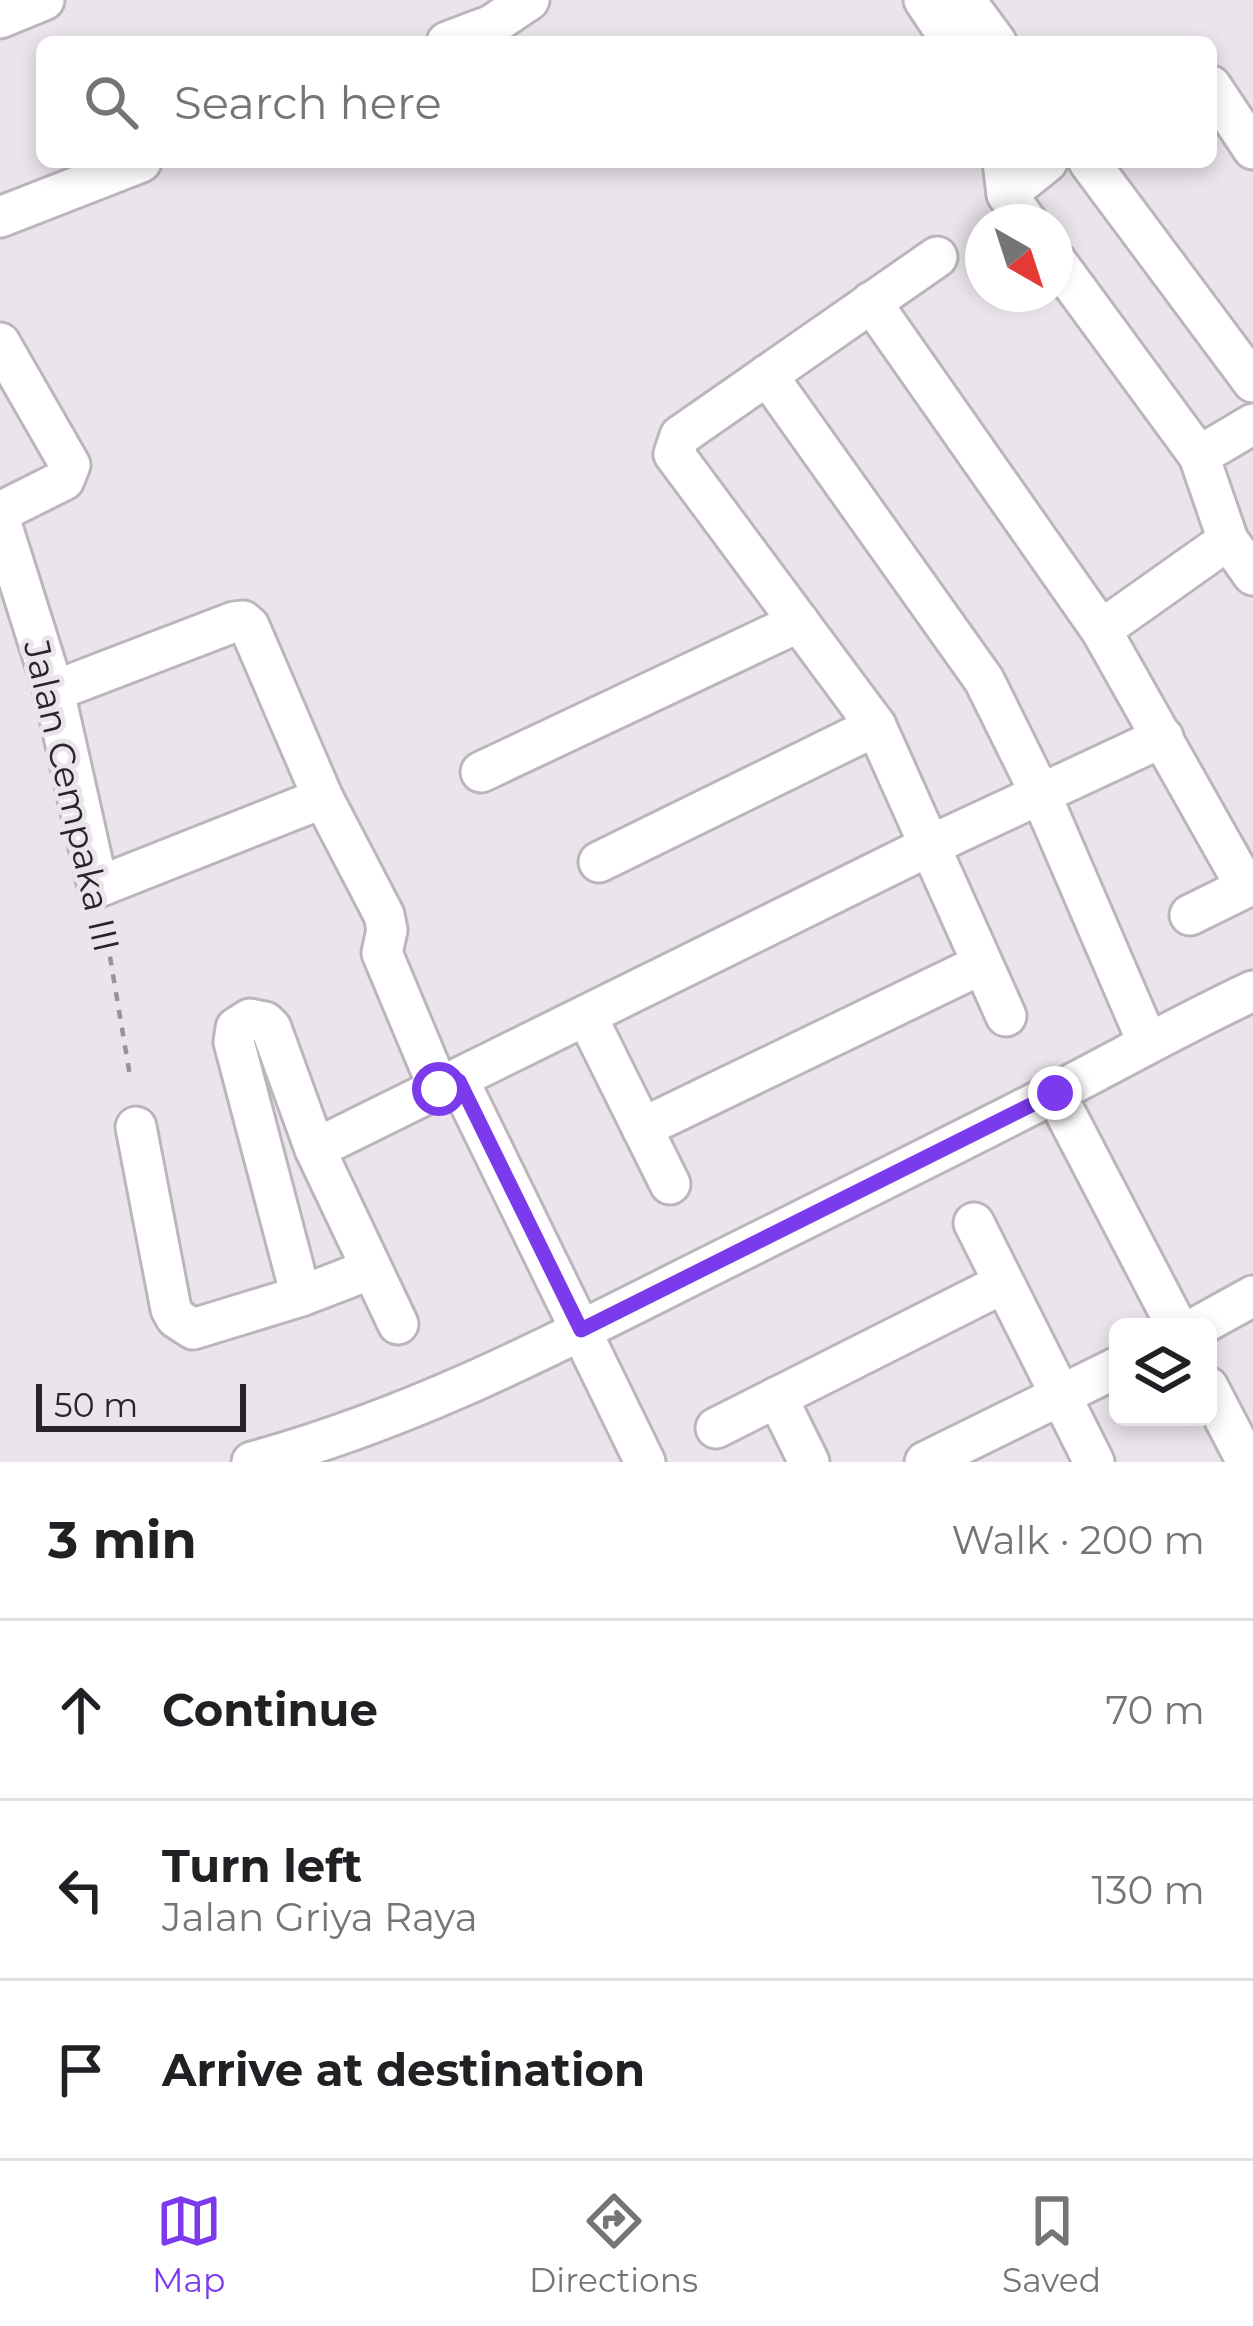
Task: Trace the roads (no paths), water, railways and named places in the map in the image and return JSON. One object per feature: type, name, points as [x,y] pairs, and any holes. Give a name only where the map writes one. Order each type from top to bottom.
[{"type":"street","points":[[463,36],[491,25],[529,0]]},
{"type":"street","points":[[923,0],[948,36]]},
{"type":"street","points":[[965,0],[992,36]]},
{"type":"street","points":[[1217,94],[1250,139]]},
{"type":"street","points":[[0,217],[126,168]]},
{"type":"street","points":[[1012,193],[1040,168]]},
{"type":"street","points":[[1093,168],[1253,382]]},
{"type":"street","points":[[937,257],[680,436],[674,454],[876,726],[1006,1016]]},
{"type":"street","points":[[1073,285],[1198,456],[1228,540],[1253,575]]},
{"type":"street","points":[[871,302],[1101,630],[1249,885],[1190,914]]},
{"type":"street","points":[[0,343],[70,465],[64,480],[0,516]]},
{"type":"street","points":[[766,375],[983,680],[1040,793],[1147,1041]]},
{"type":"street","points":[[1198,456],[1253,424]]},
{"type":"street","name":"Jalan Cempaka III","points":[[0,516],[54,691],[98,887],[322,798]]},
{"type":"street","points":[[1101,630],[1228,540]]},
{"type":"street","points":[[54,691],[243,621],[249,626],[322,798],[384,916],[388,930],[382,953],[581,1330],[645,1462]]},
{"type":"street","points":[[481,772],[799,622]]},
{"type":"street","points":[[599,862],[876,726]]},
{"type":"street","points":[[315,1149],[931,845],[1163,737]]},
{"type":"street","points":[[642,1128],[982,964]]},
{"type":"street","points":[[252,1462],[392,1418],[581,1330],[1253,991]]},
{"type":"street","points":[[587,1017],[670,1184]]},
{"type":"street","points":[[301,1296],[234,1042],[240,1024],[259,1019],[271,1028],[315,1149],[398,1324]]},
{"type":"street","points":[[1055,1093],[1172,1318]]},
{"type":"street","points":[[136,1127],[171,1310],[185,1326],[193,1329],[301,1296],[371,1269]]},
{"type":"street","points":[[974,1223],[1094,1462]]},
{"type":"street","points":[[716,1428],[1002,1284]]},
{"type":"street","points":[[1214,1318],[1253,1297]]},
{"type":"street","points":[[925,1462],[1109,1371]]},
{"type":"street","points":[[777,1397],[809,1462]]},
{"type":"street","points":[[1217,1405],[1247,1462]]}]
